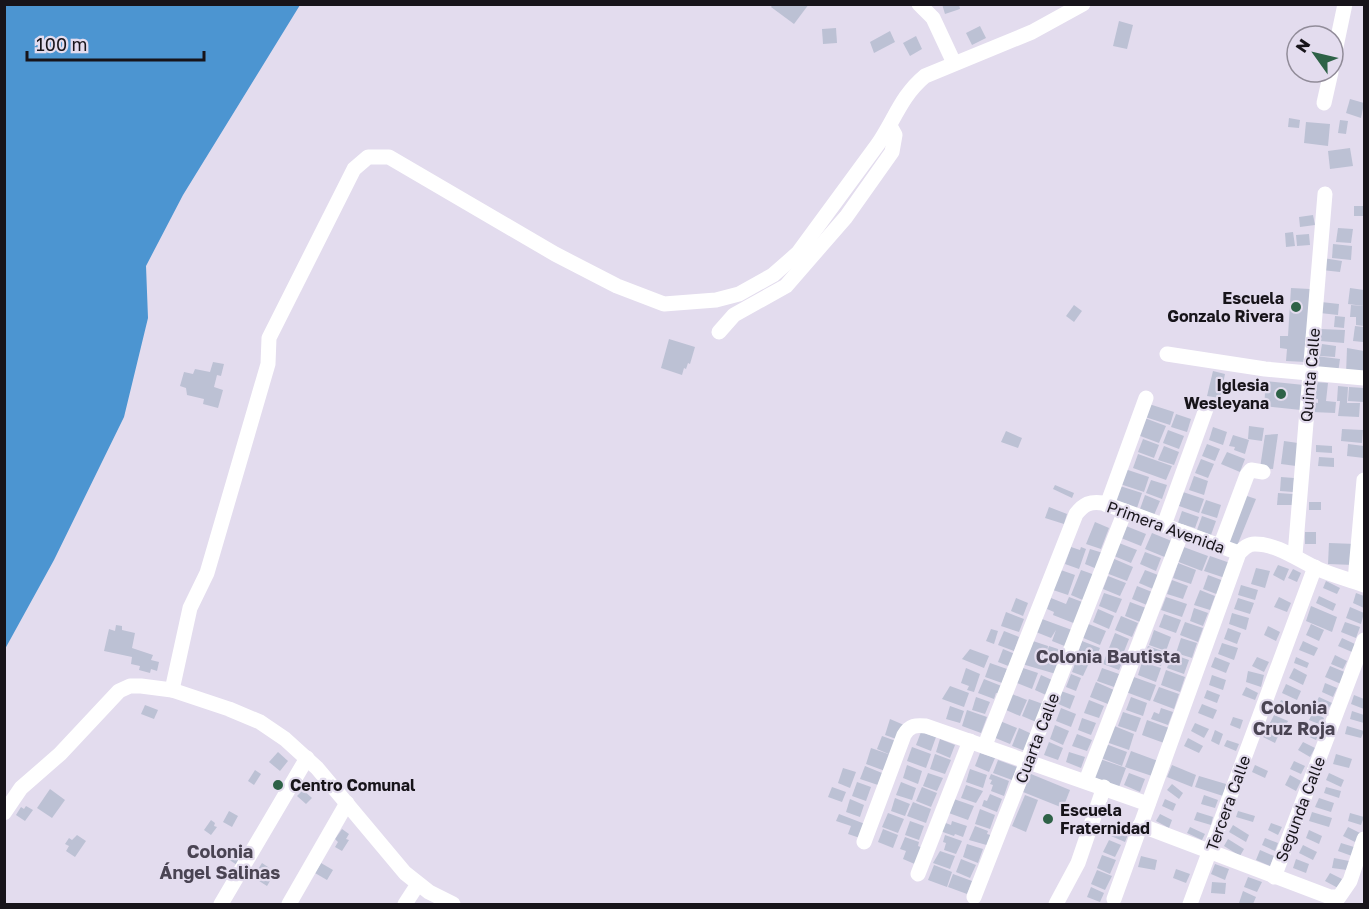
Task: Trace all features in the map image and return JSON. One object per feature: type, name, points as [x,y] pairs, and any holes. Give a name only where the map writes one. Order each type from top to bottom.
[{"type":"street","points":[[920,4],[933,18],[954,63]]},
{"type":"street","points":[[172,690],[190,608],[207,573],[268,364],[269,338],[354,169],[368,157],[389,157],[555,254],[617,286],[664,304],[716,300],[739,294],[774,275],[798,253],[890,126],[903,98],[925,76],[1032,32],[1083,4]]},
{"type":"street","points":[[1341,24],[1345,4]]},
{"type":"street","points":[[1324,103],[1328,84]]},
{"type":"street","points":[[719,332],[734,315],[786,286],[846,217],[892,152],[895,135],[890,126]]},
{"type":"street","name":"Quinta Calle","points":[[1295,555],[1325,194]]},
{"type":"street","points":[[1167,354],[1265,369],[1365,378]]},
{"type":"street","points":[[985,745],[1076,514],[1086,504],[1100,503],[1146,398]]},
{"type":"street","points":[[1164,525],[1206,409]]},
{"type":"street","points":[[1220,547],[1247,475],[1251,470],[1263,472]]},
{"type":"street","points":[[1114,899],[1239,553],[1247,546],[1255,544],[1295,555],[1315,567],[1360,583],[1365,480]]},
{"type":"street","name":"Primera Avenida","points":[[1100,503],[1239,553]]},
{"type":"street","name":"Cuarta Calle","points":[[974,897],[1125,511]]},
{"type":"street","points":[[1086,780],[1182,532]]},
{"type":"street","name":"Tercera Calle","points":[[1190,904],[1315,567]]},
{"type":"street","name":"Segunda Calle","points":[[1274,877],[1365,640]]},
{"type":"street","points":[[4,813],[21,788],[60,754],[119,691],[130,686],[172,690],[260,722],[285,738],[347,803],[393,860],[418,884],[453,904]]},
{"type":"street","points":[[864,842],[904,735],[908,728],[916,725],[926,726],[985,745],[1148,804]]},
{"type":"street","points":[[918,874],[970,741]]},
{"type":"street","points":[[221,904],[307,759]]},
{"type":"street","points":[[1056,904],[1078,863],[1104,787]]},
{"type":"street","points":[[289,904],[347,803]]},
{"type":"street","points":[[1140,825],[1330,897],[1340,897],[1350,881],[1365,839]]},
{"type":"street","points":[[405,904],[418,884]]},
{"type":"water","points":[[5,4],[300,5],[183,195],[146,266],[148,318],[124,417],[54,560],[5,649]]},
{"type":"building","points":[[773,4],[809,4],[794,24],[771,7]]},
{"type":"building","points":[[942,4],[959,4],[960,9],[945,14]]},
{"type":"building","points":[[1119,21],[1133,25],[1127,49],[1113,46]]},
{"type":"building","points":[[980,26],[986,38],[972,45],[966,33]]},
{"type":"building","points":[[836,28],[837,43],[823,44],[822,29]]},
{"type":"building","points":[[890,31],[895,42],[874,53],[870,42]]},
{"type":"building","points":[[916,36],[922,49],[910,56],[903,43]]},
{"type":"building","points":[[1350,99],[1364,103],[1361,118],[1346,113]]},
{"type":"building","points":[[1289,118],[1300,120],[1299,128],[1288,127]]},
{"type":"building","points":[[1340,120],[1348,121],[1346,134],[1338,133]]},
{"type":"building","points":[[1306,122],[1330,124],[1328,146],[1304,143]]},
{"type":"building","points":[[1350,148],[1353,166],[1330,169],[1328,151]]},
{"type":"building","points":[[1354,206],[1364,206],[1364,216],[1354,216]]},
{"type":"building","points":[[1313,215],[1315,225],[1300,227],[1299,217]]},
{"type":"building","points":[[1338,228],[1353,229],[1351,243],[1336,242]]},
{"type":"building","points":[[1293,232],[1295,246],[1286,247],[1285,233]]},
{"type":"building","points":[[1309,234],[1310,245],[1297,246],[1296,235]]},
{"type":"building","points":[[1333,244],[1352,246],[1351,260],[1332,258]]},
{"type":"building","points":[[1323,258],[1342,261],[1340,272],[1322,270]]},
{"type":"building","points":[[1291,288],[1310,289],[1306,362],[1286,361],[1287,349],[1280,348],[1280,336],[1288,336]]},
{"type":"building","points":[[1350,288],[1364,290],[1364,306],[1348,304]]},
{"type":"building","points":[[1321,302],[1339,304],[1338,315],[1320,313]]},
{"type":"building","points":[[1074,305],[1082,311],[1074,322],[1066,316]]},
{"type":"building","points":[[1351,305],[1364,306],[1364,326],[1356,325],[1356,317],[1350,317]]},
{"type":"building","points":[[1335,316],[1345,317],[1344,328],[1334,327]]},
{"type":"building","points":[[1355,326],[1364,327],[1363,342],[1353,341]]},
{"type":"building","points":[[1320,329],[1345,330],[1344,343],[1320,341]]},
{"type":"building","points":[[669,339],[695,347],[690,364],[688,363],[686,369],[684,368],[682,375],[661,368]]},
{"type":"building","points":[[1322,344],[1336,346],[1335,357],[1320,356]]},
{"type":"building","points":[[1347,348],[1364,351],[1364,376],[1346,374]]},
{"type":"building","points":[[1316,356],[1340,359],[1338,373],[1315,370]]},
{"type":"building","points":[[213,362],[224,364],[221,376],[217,375],[214,387],[223,390],[218,408],[203,404],[204,399],[187,395],[186,388],[180,386],[184,372],[193,374],[195,369],[210,372]]},
{"type":"building","points":[[1213,371],[1225,374],[1220,398],[1207,396]]},
{"type":"building","points":[[1266,381],[1304,385],[1301,410],[1264,406]]},
{"type":"building","points":[[1314,382],[1328,383],[1326,401],[1336,402],[1335,413],[1312,412],[1312,402],[1318,403],[1318,399],[1312,399]]},
{"type":"building","points":[[1338,386],[1348,387],[1347,403],[1360,403],[1359,417],[1338,416],[1340,401],[1337,401]]},
{"type":"building","points":[[1349,387],[1364,388],[1364,402],[1348,401]]},
{"type":"building","points":[[1149,404],[1174,412],[1170,425],[1145,417]]},
{"type":"building","points":[[1176,414],[1191,419],[1187,432],[1171,427]]},
{"type":"building","points":[[1142,417],[1166,426],[1159,443],[1135,434]]},
{"type":"building","points":[[1249,426],[1264,428],[1262,441],[1248,439]]},
{"type":"building","points":[[1213,427],[1227,432],[1223,445],[1209,440]]},
{"type":"building","points":[[1342,429],[1363,430],[1362,443],[1341,441]]},
{"type":"building","points":[[1168,430],[1184,436],[1179,449],[1163,443]]},
{"type":"building","points":[[1006,431],[1022,438],[1018,448],[1001,442]]},
{"type":"building","points":[[1278,434],[1273,469],[1260,468],[1265,435]]},
{"type":"building","points":[[1233,435],[1249,440],[1245,454],[1229,446]]},
{"type":"building","points":[[1143,439],[1159,445],[1154,458],[1138,452]]},
{"type":"building","points":[[1284,441],[1298,443],[1296,466],[1281,464]]},
{"type":"building","points":[[1207,444],[1220,449],[1215,461],[1202,456]]},
{"type":"building","points":[[1348,444],[1364,446],[1364,458],[1347,456]]},
{"type":"building","points":[[1316,445],[1332,446],[1332,453],[1316,452]]},
{"type":"building","points":[[1164,446],[1179,452],[1174,465],[1158,460]]},
{"type":"building","points":[[1227,452],[1245,459],[1240,472],[1221,464]]},
{"type":"building","points":[[1138,454],[1172,466],[1166,480],[1133,468]]},
{"type":"building","points":[[1319,457],[1334,458],[1334,467],[1318,466]]},
{"type":"building","points":[[1201,459],[1214,464],[1208,478],[1195,473]]},
{"type":"building","points":[[1125,469],[1149,477],[1144,492],[1120,484]]},
{"type":"building","points":[[1194,476],[1208,481],[1204,495],[1189,490]]},
{"type":"building","points":[[1281,477],[1294,478],[1293,492],[1280,491]]},
{"type":"building","points":[[1151,480],[1167,485],[1162,499],[1146,493]]},
{"type":"building","points":[[1055,485],[1074,493],[1072,498],[1053,489]]},
{"type":"building","points":[[1120,486],[1142,493],[1137,508],[1115,501]]},
{"type":"building","points":[[1183,492],[1204,499],[1199,513],[1179,506]]},
{"type":"building","points":[[1278,493],[1293,494],[1292,505],[1277,505]]},
{"type":"building","points":[[1145,495],[1160,501],[1154,515],[1140,509]]},
{"type":"building","points":[[1244,495],[1256,499],[1237,546],[1226,542]]},
{"type":"building","points":[[1206,500],[1221,505],[1217,518],[1201,513]]},
{"type":"building","points":[[1309,502],[1321,502],[1321,510],[1309,510]]},
{"type":"building","points":[[1049,507],[1067,514],[1064,524],[1045,518]]},
{"type":"building","points":[[1182,511],[1199,517],[1195,528],[1178,523]]},
{"type":"building","points":[[1202,516],[1216,521],[1211,535],[1197,530]]},
{"type":"building","points":[[1095,522],[1109,528],[1101,549],[1086,544]]},
{"type":"building","points":[[1126,526],[1146,534],[1141,546],[1121,538]]},
{"type":"building","points":[[1305,532],[1316,532],[1316,544],[1305,544]]},
{"type":"building","points":[[1152,533],[1174,542],[1167,558],[1145,549]]},
{"type":"building","points":[[1119,543],[1137,550],[1131,563],[1114,556]]},
{"type":"building","points":[[1329,543],[1356,544],[1354,565],[1328,564]]},
{"type":"building","points":[[1181,546],[1208,556],[1202,571],[1176,561]]},
{"type":"building","points":[[1071,547],[1086,549],[1079,569],[1065,564]]},
{"type":"building","points":[[1090,549],[1103,553],[1097,569],[1085,564]]},
{"type":"building","points":[[1145,552],[1161,558],[1156,571],[1140,564]]},
{"type":"building","points":[[1210,556],[1230,563],[1225,578],[1204,571]]},
{"type":"building","points":[[1112,558],[1133,567],[1127,581],[1106,573]]},
{"type":"building","points":[[1178,563],[1196,570],[1191,584],[1173,578]]},
{"type":"building","points":[[1278,565],[1289,569],[1284,581],[1273,575]]},
{"type":"building","points":[[1256,568],[1270,571],[1265,588],[1251,584]]},
{"type":"building","points":[[1058,569],[1075,575],[1068,595],[1050,589]]},
{"type":"building","points":[[1293,569],[1301,573],[1297,582],[1288,578]]},
{"type":"building","points":[[1081,570],[1095,575],[1085,601],[1071,595]]},
{"type":"building","points":[[1145,570],[1158,575],[1153,589],[1139,583]]},
{"type":"building","points":[[1208,575],[1224,581],[1219,595],[1203,589]]},
{"type":"building","points":[[1108,576],[1126,583],[1120,596],[1103,589]]},
{"type":"building","points":[[1172,580],[1188,586],[1183,599],[1167,594]]},
{"type":"building","points":[[1326,581],[1340,588],[1337,594],[1323,588]]},
{"type":"building","points":[[1241,585],[1258,590],[1255,600],[1238,595]]},
{"type":"building","points":[[1137,586],[1152,592],[1147,605],[1132,599]]},
{"type":"building","points":[[1200,590],[1215,596],[1210,610],[1194,605]]},
{"type":"building","points":[[1104,593],[1122,599],[1116,613],[1099,606]]},
{"type":"building","points":[[1356,593],[1364,596],[1364,608],[1353,603]]},
{"type":"building","points":[[1319,596],[1336,604],[1333,611],[1316,603]]},
{"type":"building","points":[[1069,597],[1085,603],[1076,624],[1053,615],[1054,612],[1047,609],[1051,598],[1066,604]]},
{"type":"building","points":[[1166,597],[1187,604],[1182,617],[1161,610]]},
{"type":"building","points":[[1279,597],[1291,603],[1287,612],[1274,607]]},
{"type":"building","points":[[1016,598],[1028,603],[1023,616],[1011,611]]},
{"type":"building","points":[[1238,598],[1254,603],[1250,614],[1234,609]]},
{"type":"building","points":[[1130,602],[1146,608],[1140,622],[1125,616]]},
{"type":"building","points":[[1311,606],[1337,617],[1332,632],[1306,621]]},
{"type":"building","points":[[1350,607],[1364,613],[1361,624],[1346,618]]},
{"type":"building","points":[[1194,608],[1208,613],[1203,626],[1190,621]]},
{"type":"building","points":[[1098,609],[1114,616],[1109,629],[1093,622]]},
{"type":"building","points":[[1006,612],[1024,619],[1019,632],[1001,626]]},
{"type":"building","points":[[1232,613],[1249,618],[1246,630],[1229,624]]},
{"type":"building","points":[[1164,614],[1181,620],[1176,633],[1159,627]]},
{"type":"building","points":[[1121,616],[1138,623],[1132,637],[1115,630]]},
{"type":"building","points":[[1042,619],[1072,630],[1067,647],[1052,641],[1056,630],[1051,638],[1036,632]]},
{"type":"building","points":[[1185,622],[1203,628],[1198,642],[1180,635]]},
{"type":"building","points":[[1345,622],[1360,627],[1356,638],[1341,632]]},
{"type":"building","points":[[1086,623],[1106,631],[1100,645],[1081,637]]},
{"type":"building","points":[[1311,624],[1324,630],[1319,641],[1306,635]]},
{"type":"building","points":[[116,625],[122,626],[122,630],[135,633],[132,648],[153,655],[151,660],[159,662],[157,671],[151,669],[150,673],[139,670],[140,666],[131,664],[132,657],[104,651],[109,629],[115,631]]},
{"type":"building","points":[[1268,626],[1280,632],[1276,641],[1264,635]]},
{"type":"building","points":[[1228,628],[1241,633],[1237,644],[1224,639]]},
{"type":"building","points":[[991,629],[998,631],[994,644],[986,641]]},
{"type":"building","points":[[1154,630],[1171,637],[1166,651],[1149,645]]},
{"type":"building","points":[[1004,631],[1019,637],[1014,651],[998,645]]},
{"type":"building","points":[[1115,633],[1129,639],[1123,654],[1109,648]]},
{"type":"building","points":[[1181,638],[1197,643],[1192,658],[1176,653]]},
{"type":"building","points":[[1342,638],[1355,644],[1352,652],[1338,646]]},
{"type":"building","points":[[1030,640],[1048,646],[1047,652],[1049,646],[1064,651],[1056,674],[1022,664]]},
{"type":"building","points":[[1082,641],[1100,648],[1095,660],[1078,653]]},
{"type":"building","points":[[1303,641],[1318,648],[1314,656],[1299,650]]},
{"type":"building","points":[[1222,643],[1238,648],[1234,660],[1218,654]]},
{"type":"building","points":[[1148,646],[1165,652],[1161,666],[1143,660]]},
{"type":"building","points":[[970,649],[989,656],[984,668],[962,659]]},
{"type":"building","points":[[1003,649],[1015,654],[1011,667],[998,662]]},
{"type":"building","points":[[1108,650],[1125,656],[1119,670],[1103,664]]},
{"type":"building","points":[[1172,654],[1189,660],[1184,674],[1167,668]]},
{"type":"building","points":[[1335,655],[1347,661],[1343,669],[1331,664]]},
{"type":"building","points":[[1215,657],[1230,663],[1226,673],[1211,667]]},
{"type":"building","points":[[1257,657],[1269,662],[1264,672],[1252,666]]},
{"type":"building","points":[[1296,657],[1309,663],[1307,668],[1294,663]]},
{"type":"building","points":[[1077,658],[1089,663],[1083,676],[1072,672]]},
{"type":"building","points":[[1142,662],[1161,668],[1156,682],[1138,675]]},
{"type":"building","points":[[990,663],[1007,669],[1002,683],[985,677]]},
{"type":"building","points":[[1330,666],[1347,673],[1341,684],[1325,677]]},
{"type":"building","points":[[966,668],[980,674],[974,692],[967,690],[969,686],[961,683]]},
{"type":"building","points":[[1023,668],[1038,673],[1032,689],[1017,683]]},
{"type":"building","points":[[1102,668],[1119,674],[1114,687],[1097,681]]},
{"type":"building","points":[[1294,668],[1307,675],[1303,685],[1289,678]]},
{"type":"building","points":[[1166,670],[1185,677],[1180,692],[1161,685]]},
{"type":"building","points":[[1248,671],[1264,675],[1261,687],[1246,682]]},
{"type":"building","points":[[1071,674],[1081,678],[1076,691],[1066,687]]},
{"type":"building","points":[[1041,675],[1052,680],[1046,695],[1035,690]]},
{"type":"building","points":[[1212,675],[1226,680],[1223,690],[1209,685]]},
{"type":"building","points":[[1131,676],[1156,685],[1150,701],[1126,692]]},
{"type":"building","points":[[984,679],[1004,687],[1001,694],[996,693],[994,699],[978,693]]},
{"type":"building","points":[[1096,682],[1114,690],[1108,704],[1090,697]]},
{"type":"building","points":[[1325,683],[1337,688],[1333,697],[1322,692]]},
{"type":"building","points":[[1286,684],[1301,691],[1297,700],[1282,693]]},
{"type":"building","points":[[950,686],[969,693],[964,707],[942,699]]},
{"type":"building","points":[[1159,687],[1179,694],[1174,709],[1153,701]]},
{"type":"building","points":[[1246,687],[1258,693],[1255,700],[1242,695]]},
{"type":"building","points":[[1207,690],[1220,695],[1217,703],[1204,698]]},
{"type":"building","points":[[1061,691],[1075,696],[1070,709],[1056,703]]},
{"type":"building","points":[[1012,694],[1027,700],[1020,716],[1006,710]]},
{"type":"building","points":[[1354,695],[1364,699],[1364,709],[1351,704]]},
{"type":"building","points":[[976,697],[990,702],[985,714],[972,710]]},
{"type":"building","points":[[1131,697],[1147,703],[1143,716],[1126,710]]},
{"type":"building","points":[[1319,697],[1332,703],[1326,712],[1314,706]]},
{"type":"building","points":[[1029,699],[1043,704],[1036,722],[1022,716]]},
{"type":"building","points":[[1089,700],[1104,706],[1099,718],[1084,713]]},
{"type":"building","points":[[1281,700],[1294,706],[1290,715],[1277,709]]},
{"type":"building","points":[[1202,704],[1217,710],[1213,719],[1198,713]]},
{"type":"building","points":[[145,705],[158,710],[154,719],[141,714]]},
{"type":"building","points":[[950,706],[964,711],[960,723],[946,719]]},
{"type":"building","points":[[1061,708],[1076,714],[1071,727],[1056,721]]},
{"type":"building","points":[[1161,708],[1173,712],[1168,725],[1151,719],[1154,712],[1159,714]]},
{"type":"building","points":[[967,710],[987,717],[981,733],[962,726]]},
{"type":"building","points":[[1352,711],[1364,715],[1364,723],[1350,719]]},
{"type":"building","points":[[1123,712],[1141,718],[1136,732],[1118,726]]},
{"type":"building","points":[[1313,712],[1324,718],[1321,725],[1309,720]]},
{"type":"building","points":[[1274,715],[1288,721],[1284,729],[1270,723]]},
{"type":"building","points":[[1233,717],[1243,720],[1240,729],[1230,725]]},
{"type":"building","points":[[1082,718],[1096,723],[1091,735],[1078,730]]},
{"type":"building","points":[[890,719],[904,725],[899,740],[885,735]]},
{"type":"building","points":[[1147,720],[1169,728],[1164,743],[1142,735]]},
{"type":"building","points":[[1000,721],[1017,728],[1010,744],[993,737]]},
{"type":"building","points":[[1195,723],[1209,729],[1204,738],[1191,731]]},
{"type":"building","points":[[1055,725],[1069,731],[1063,745],[1050,739]]},
{"type":"building","points":[[1112,725],[1134,734],[1129,750],[1106,742]]},
{"type":"building","points":[[1347,726],[1364,731],[1361,738],[1345,734]]},
{"type":"building","points":[[1019,728],[1032,734],[1025,751],[1012,746]]},
{"type":"building","points":[[1267,728],[1279,734],[1275,743],[1263,737]]},
{"type":"building","points":[[1308,728],[1319,733],[1316,740],[1305,735]]},
{"type":"building","points":[[1215,730],[1223,734],[1219,745],[1211,741]]},
{"type":"building","points":[[921,732],[936,737],[931,751],[916,745]]},
{"type":"building","points":[[1077,734],[1092,740],[1087,751],[1072,746]]},
{"type":"building","points":[[882,736],[896,741],[891,755],[877,749]]},
{"type":"building","points":[[1188,738],[1203,746],[1199,753],[1184,746]]},
{"type":"building","points":[[940,739],[955,745],[950,758],[936,752]]},
{"type":"building","points":[[1227,740],[1239,744],[1236,751],[1224,746]]},
{"type":"building","points":[[1049,742],[1063,748],[1058,760],[1044,755]]},
{"type":"building","points":[[1303,742],[1315,748],[1310,757],[1298,750]]},
{"type":"building","points":[[1106,744],[1127,752],[1122,766],[1101,758]]},
{"type":"building","points":[[912,747],[931,754],[926,768],[907,761]]},
{"type":"building","points":[[871,748],[891,755],[885,771],[866,764]]},
{"type":"building","points":[[1131,751],[1158,761],[1152,776],[1125,767]]},
{"type":"building","points":[[278,752],[288,761],[280,771],[269,762]]},
{"type":"building","points":[[1069,752],[1085,757],[1081,768],[1066,762]]},
{"type":"building","points":[[980,753],[995,758],[989,772],[975,766]]},
{"type":"building","points":[[935,754],[951,760],[945,774],[930,769]]},
{"type":"building","points":[[1336,754],[1352,759],[1349,768],[1333,764]]},
{"type":"building","points":[[1100,759],[1126,768],[1119,787],[1093,777]]},
{"type":"building","points":[[998,760],[1017,767],[1012,780],[993,773]]},
{"type":"building","points":[[1294,761],[1305,766],[1301,774],[1290,769]]},
{"type":"building","points":[[907,765],[922,771],[918,784],[903,778]]},
{"type":"building","points":[[1172,765],[1196,775],[1192,787],[1167,777]]},
{"type":"building","points":[[1255,765],[1268,771],[1265,778],[1252,772]]},
{"type":"building","points":[[865,766],[882,773],[878,785],[860,779]]},
{"type":"building","points":[[843,768],[856,772],[850,788],[838,783]]},
{"type":"building","points":[[970,769],[987,775],[983,788],[966,782]]},
{"type":"building","points":[[255,770],[261,774],[254,785],[248,781]]},
{"type":"building","points":[[928,773],[943,778],[937,791],[923,786]]},
{"type":"building","points":[[1129,773],[1145,779],[1140,792],[1124,785]]},
{"type":"building","points":[[1329,773],[1344,780],[1341,787],[1326,780]]},
{"type":"building","points":[[991,774],[1009,781],[1004,796],[991,791],[993,785],[990,784],[992,780],[989,779]]},
{"type":"building","points":[[1031,774],[1070,790],[1063,808],[1023,792]]},
{"type":"building","points":[[1290,775],[1301,781],[1296,791],[1285,785]]},
{"type":"building","points":[[1199,776],[1226,784],[1223,796],[1195,787]]},
{"type":"building","points":[[857,782],[871,787],[866,801],[852,796]]},
{"type":"building","points":[[901,782],[916,788],[912,800],[896,795]]},
{"type":"building","points":[[1172,784],[1183,793],[1179,799],[1167,790]]},
{"type":"building","points":[[966,785],[983,791],[976,803],[961,798]]},
{"type":"building","points":[[832,787],[846,792],[842,802],[828,797]]},
{"type":"building","points":[[922,787],[937,793],[931,807],[916,801]]},
{"type":"building","points":[[1326,787],[1341,791],[1339,798],[1324,793]]},
{"type":"building","points":[[50,789],[65,800],[52,818],[37,808]]},
{"type":"building","points":[[303,790],[312,798],[306,804],[297,796]]},
{"type":"building","points":[[990,794],[1002,799],[997,812],[982,806]]},
{"type":"building","points":[[1025,795],[1038,800],[1026,832],[1012,826]]},
{"type":"building","points":[[1204,795],[1218,800],[1215,808],[1201,804]]},
{"type":"building","points":[[895,798],[910,804],[905,816],[891,811]]},
{"type":"building","points":[[951,798],[974,806],[968,820],[946,812]]},
{"type":"building","points":[[1319,798],[1334,803],[1331,812],[1315,807]]},
{"type":"building","points":[[850,799],[864,805],[860,817],[846,812]]},
{"type":"building","points":[[1165,799],[1176,804],[1173,811],[1162,806]]},
{"type":"building","points":[[913,802],[931,809],[926,823],[907,816]]},
{"type":"building","points":[[26,806],[33,810],[25,821],[16,815],[21,807],[24,809]]},
{"type":"building","points":[[980,809],[995,815],[990,829],[975,824]]},
{"type":"building","points":[[229,811],[238,816],[232,827],[223,822]]},
{"type":"building","points":[[1238,811],[1255,816],[1253,822],[1236,817]]},
{"type":"building","points":[[1197,812],[1213,817],[1211,825],[1194,820]]},
{"type":"building","points":[[1312,812],[1332,818],[1329,827],[1309,821]]},
{"type":"building","points":[[888,813],[904,819],[898,833],[882,827]]},
{"type":"building","points":[[1350,813],[1364,817],[1361,825],[1348,821]]},
{"type":"building","points":[[839,814],[865,824],[860,838],[848,834],[851,826],[836,821]]},
{"type":"building","points":[[1160,814],[1172,820],[1169,828],[1156,821]]},
{"type":"building","points":[[211,820],[217,827],[211,835],[204,830]]},
{"type":"building","points":[[910,821],[924,826],[919,840],[905,835]]},
{"type":"building","points":[[952,821],[967,826],[963,837],[940,831],[943,822],[951,825]]},
{"type":"building","points":[[1271,823],[1282,827],[1278,835],[1268,830]]},
{"type":"building","points":[[1233,825],[1249,835],[1246,842],[1229,832]]},
{"type":"building","points":[[975,826],[994,836],[990,846],[969,840]]},
{"type":"building","points":[[1116,826],[1129,832],[1125,842],[1111,836]]},
{"type":"building","points":[[1190,827],[1205,834],[1202,840],[1187,833]]},
{"type":"building","points":[[1348,827],[1360,833],[1355,842],[1343,836]]},
{"type":"building","points":[[342,829],[349,834],[346,839],[349,840],[342,851],[335,847],[338,842],[335,839]]},
{"type":"building","points":[[883,829],[898,835],[893,848],[878,842]]},
{"type":"building","points":[[1309,830],[1322,836],[1319,844],[1306,838]]},
{"type":"building","points":[[77,835],[86,841],[75,857],[66,851],[69,846],[65,844],[69,838],[72,840]]},
{"type":"building","points":[[945,835],[962,841],[956,854],[944,850]]},
{"type":"building","points":[[905,837],[919,842],[918,846],[923,848],[917,865],[903,859],[906,851],[900,849]]},
{"type":"building","points":[[1265,838],[1278,843],[1275,851],[1262,845]]},
{"type":"building","points":[[1228,839],[1244,849],[1240,856],[1224,846]]},
{"type":"building","points":[[1109,840],[1121,845],[1115,857],[1103,852]]},
{"type":"building","points":[[1341,843],[1354,847],[1352,856],[1338,851]]},
{"type":"building","points":[[967,844],[983,849],[978,863],[963,857]]},
{"type":"building","points":[[1303,845],[1317,852],[1313,860],[1299,853]]},
{"type":"building","points":[[234,848],[244,854],[237,865],[228,859]]},
{"type":"building","points":[[1260,850],[1274,856],[1270,866],[1256,860]]},
{"type":"building","points":[[940,851],[955,856],[950,869],[933,863]]},
{"type":"building","points":[[1102,855],[1116,860],[1110,874],[1097,868]]},
{"type":"building","points":[[1141,856],[1157,860],[1155,870],[1138,867]]},
{"type":"building","points":[[1334,858],[1349,861],[1347,870],[1332,868]]},
{"type":"building","points":[[961,859],[976,865],[970,878],[956,872]]},
{"type":"building","points":[[1296,859],[1309,864],[1306,873],[1293,868]]},
{"type":"building","points":[[262,863],[274,871],[267,886],[253,877]]},
{"type":"building","points":[[321,863],[333,870],[327,880],[315,873]]},
{"type":"building","points":[[1215,864],[1229,869],[1225,880],[1211,874]]},
{"type":"building","points":[[934,865],[952,872],[947,887],[928,880]]},
{"type":"building","points":[[1176,869],[1190,874],[1186,883],[1173,878]]},
{"type":"building","points":[[1097,870],[1112,876],[1105,890],[1091,884]]},
{"type":"building","points":[[1330,873],[1342,879],[1338,888],[1325,881]]},
{"type":"building","points":[[953,874],[972,881],[967,894],[948,887]]},
{"type":"building","points":[[1248,877],[1262,882],[1257,892],[1244,887]]},
{"type":"building","points":[[1212,882],[1226,883],[1225,894],[1211,893]]},
{"type":"building","points":[[1091,887],[1104,893],[1100,902],[1087,897]]},
{"type":"building","points":[[1243,891],[1256,897],[1253,904],[1239,903]]},
{"type":"place","name":"Escuela Gonzalo Rivera","points":[[1296,307]]},
{"type":"place","name":"Iglesia Wesleyana","points":[[1281,394]]},
{"type":"place","name":"Centro Comunal","points":[[278,785]]},
{"type":"place","name":"Escuela Fraternidad","points":[[1048,819]]},
{"type":"district","name":"Colonia Bautista","points":[[1108,656]]},
{"type":"district","name":"Colonia Cruz Roja","points":[[1294,717]]},
{"type":"district","name":"Colonia Ángel Salinas","points":[[220,861]]}]
